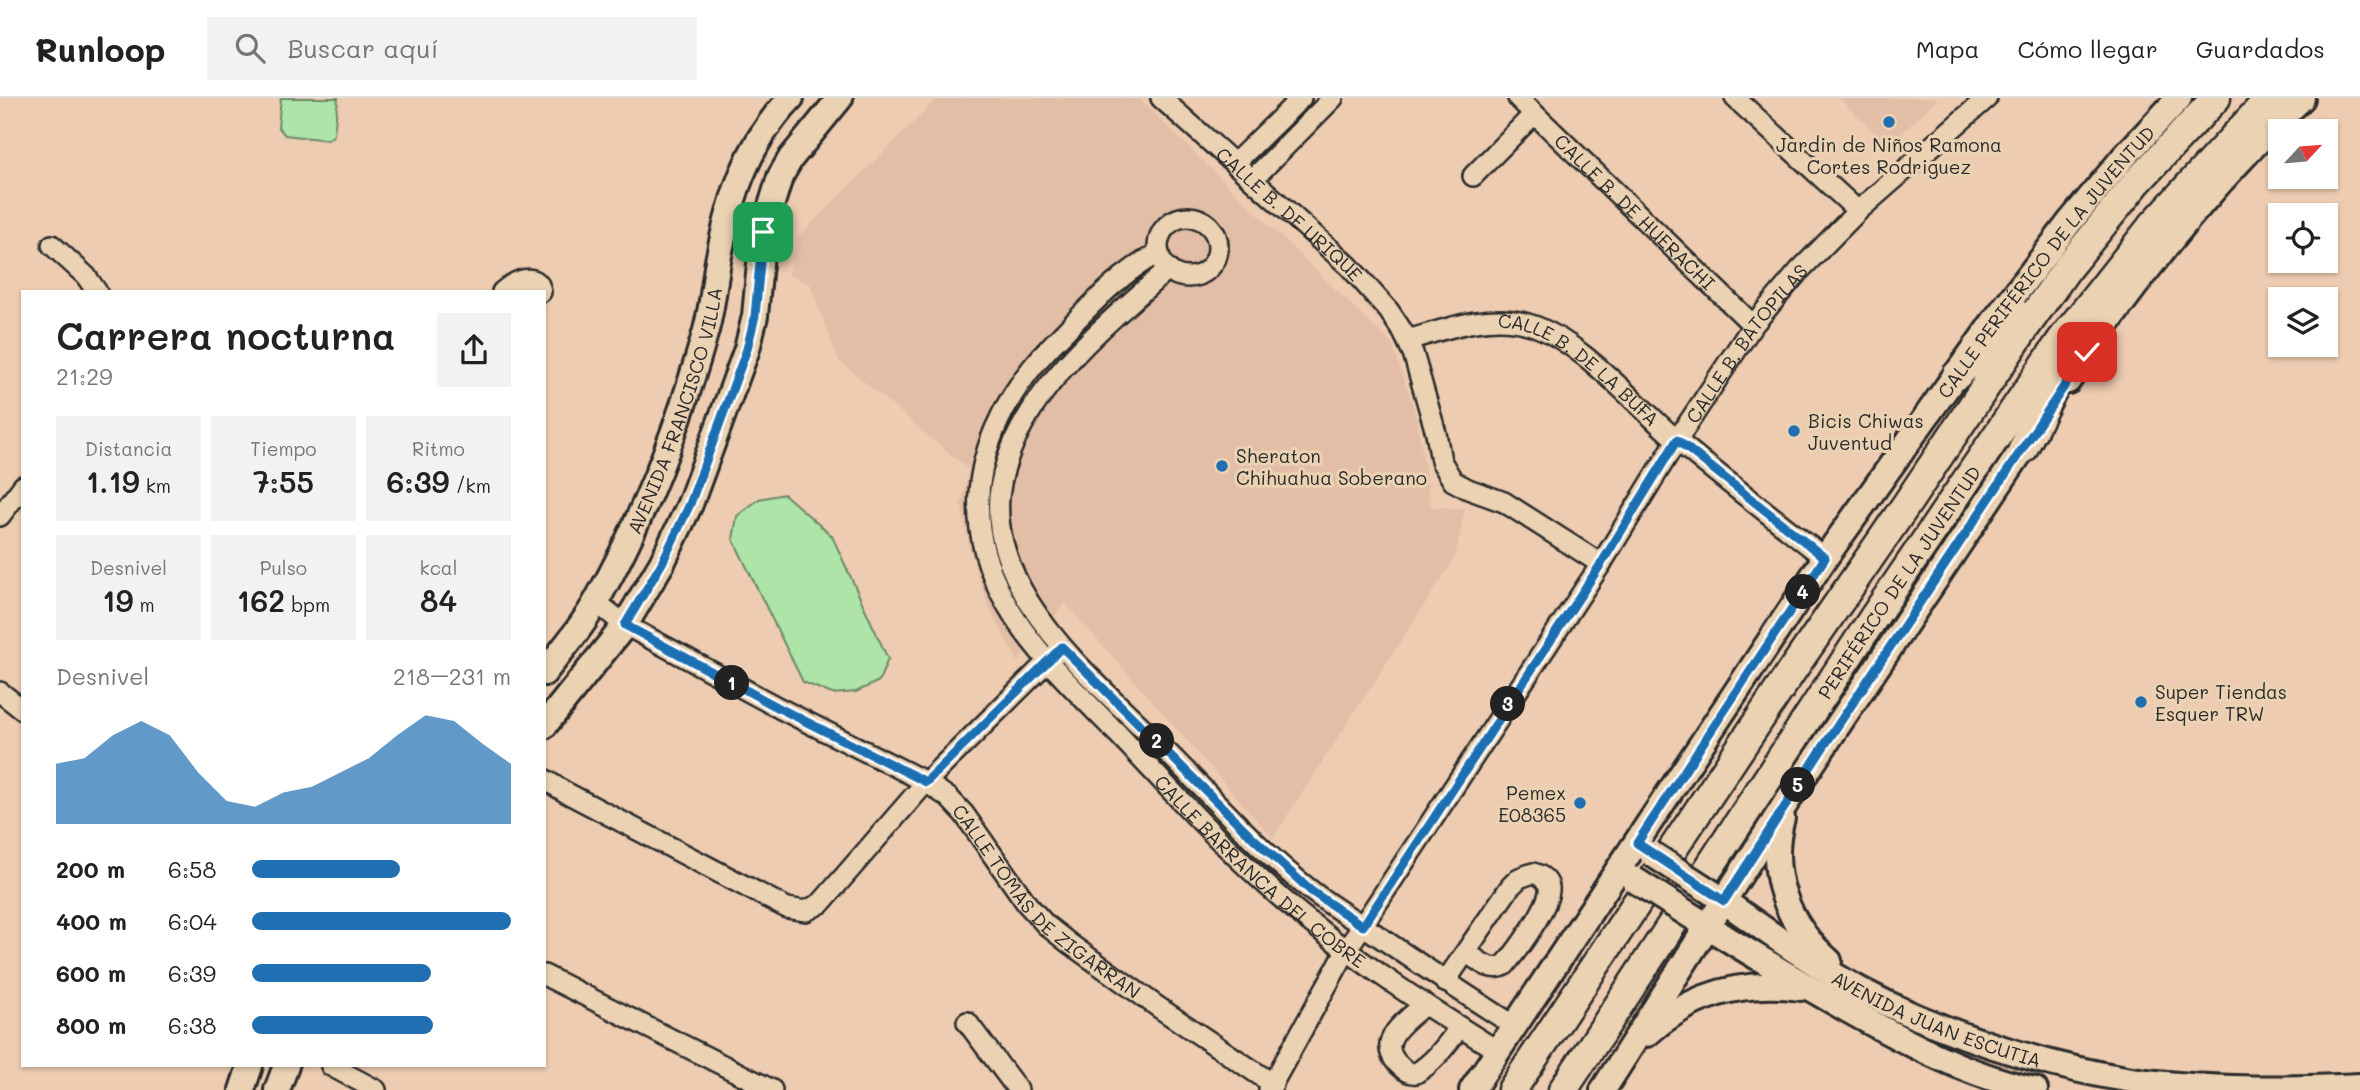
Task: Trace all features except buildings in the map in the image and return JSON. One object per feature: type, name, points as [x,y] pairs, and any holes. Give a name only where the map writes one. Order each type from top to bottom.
[{"type":"highway","name":"PERIFÉRICO DE LA JUVENTUD","points":[[1512,1090],[1793,669],[2068,267],[2152,166],[2216,98]]},
{"type":"highway","name":"PERIFÉRICO DE LA JUVENTUD","points":[[1563,1090],[1976,464],[2061,341],[2153,225],[2270,98]]},
{"type":"highway","points":[[1956,375],[2068,267]]},
{"type":"highway","points":[[2023,449],[2108,281]]},
{"type":"main road","name":"AVENIDA FRANCISCO VILLA","points":[[546,670],[596,602],[655,481],[682,405],[714,298],[732,195],[752,152],[791,98]]},
{"type":"main road","points":[[546,724],[625,625],[662,563],[690,504],[747,349],[755,316],[763,232],[780,177],[790,158],[840,98]]},
{"type":"main road","name":"CALLE PERIFÉRICO DE LA JUVENTUD","points":[[1472,1090],[1644,848],[1825,558],[2001,311],[2123,158],[2179,98]]},
{"type":"main road","points":[[1603,1090],[1719,897],[1786,803],[2087,352],[2174,234],[2265,133],[2302,98]]},
{"type":"main road","points":[[1786,803],[1778,832],[1776,853],[1785,901],[1816,950],[1863,992]]},
{"type":"main road","name":"AVENIDA JUAN ESCUTIA","points":[[1644,848],[1797,953],[1863,992],[1951,1031],[2038,1058],[2131,1080],[2220,1089],[2360,1086]]},
{"type":"main road","name":"AVENIDA JUAN ESCUTIA","points":[[1626,875],[1811,989],[1912,1045],[1974,1071],[2032,1089]]},
{"type":"main road","points":[[1626,1054],[1659,1023],[1679,1010],[1723,991],[1761,984],[1811,989]]},
{"type":"main road","points":[[2032,1089],[2038,1058]]},
{"type":"main road","points":[[242,1090],[250,1067]]},
{"type":"main road","points":[[277,1090],[286,1067]]},
{"type":"street","name":"CALLE B. DE URIQUE","points":[[1161,98],[1349,267],[1389,311],[1408,340],[1436,433],[1441,461],[1453,481],[1504,502],[1601,564]]},
{"type":"street","points":[[1235,163],[1301,98]]},
{"type":"street","points":[[1253,179],[1333,98]]},
{"type":"street","name":"CALLE B. DE HUERACHI","points":[[1518,98],[1753,325]]},
{"type":"street","points":[[1735,98],[1858,211]]},
{"type":"street","name":"CALLE B. BATOPILAS","points":[[1271,1087],[1347,949],[1601,564],[1677,440],[1753,325],[1799,271],[1858,211],[1987,98]]},
{"type":"street","points":[[1474,176],[1534,114]]},
{"type":"street","points":[[51,245],[86,276],[96,290]]},
{"type":"street","points":[[994,549],[979,509],[982,467],[993,432],[1009,402],[1024,377],[1086,310],[1131,270],[1163,261]]},
{"type":"street","points":[[504,290],[530,279],[536,280],[541,290]]},
{"type":"street","name":"CALLE B. DE LA BUFA","points":[[1408,340],[1461,325],[1503,320],[1528,324],[1554,334],[1577,350],[1677,440],[1825,558]]},
{"type":"street","points":[[0,516],[21,489]]},
{"type":"street","name":"CALLE BARRANCA DEL COBRE","points":[[994,549],[1062,647],[1251,836],[1311,891],[1445,982],[1516,1026]]},
{"type":"street","name":"CALLE BARRANCA DEL COBRE","points":[[994,549],[996,584],[1022,630],[1048,661],[1234,855],[1272,890],[1347,949],[1424,1004],[1498,1051]]},
{"type":"street","name":"CALLE TOMÁS DE ZIGARRAN","points":[[596,602],[625,625],[779,708],[926,782],[949,798],[964,814],[1027,904],[1046,925],[1271,1087]]},
{"type":"street","points":[[546,780],[787,908],[806,911],[821,903],[926,782],[1062,647]]},
{"type":"street","points":[[0,692],[21,708]]},
{"type":"street","points":[[1234,855],[1251,836]]},
{"type":"street","points":[[1445,982],[1510,887],[1519,878],[1533,873],[1545,880],[1549,886],[1547,900],[1505,965],[1491,968],[1466,952]]},
{"type":"street","points":[[546,976],[772,1090]]},
{"type":"street","points":[[1424,1004],[1401,1026],[1389,1043],[1392,1056],[1405,1070],[1416,1073],[1427,1066],[1460,1027]]},
{"type":"street","points":[[968,1022],[1018,1090]]},
{"type":"street","points":[[333,1067],[376,1090]]},
{"type":"shaded area","points":[[936,98],[1138,98],[1392,344],[1416,414],[1431,507],[1465,508],[1455,558],[1273,838],[1065,603],[1018,662],[989,608],[971,555],[961,504],[969,470],[838,360],[810,284],[788,275],[798,237]]},
{"type":"shaded area","name":"Jardin de Niños Ramona Cortes Rodriguez","points":[[1839,98],[1938,98],[1889,146]]},
{"type":"green space","points":[[281,98],[338,98],[334,135],[328,140],[285,135],[278,127]]},
{"type":"green space","points":[[784,494],[832,536],[888,659],[879,681],[856,692],[832,694],[803,682],[733,539],[737,516],[759,499]]},
{"type":"place","name":"Jardin de Niños Ramona Cortes Rodriguez","points":[[1889,122]]},
{"type":"place","name":"Bicis Chiwas Juventud","points":[[1794,431]]},
{"type":"place","name":"Sheraton Chihuahua Soberano","points":[[1222,466]]},
{"type":"place","name":"Super Tiendas Esquer TRW","points":[[2141,702]]},
{"type":"place","name":"Pemex E08365","points":[[1580,803]]},
{"type":"route","points":[[763,232],[755,316],[747,349],[690,504],[662,563],[625,625],[779,708],[926,782],[1062,647],[1294,876],[1311,891],[1363,926],[1601,564],[1677,440],[1825,558],[1637,843],[1724,901],[1786,803],[2087,352]]}]
